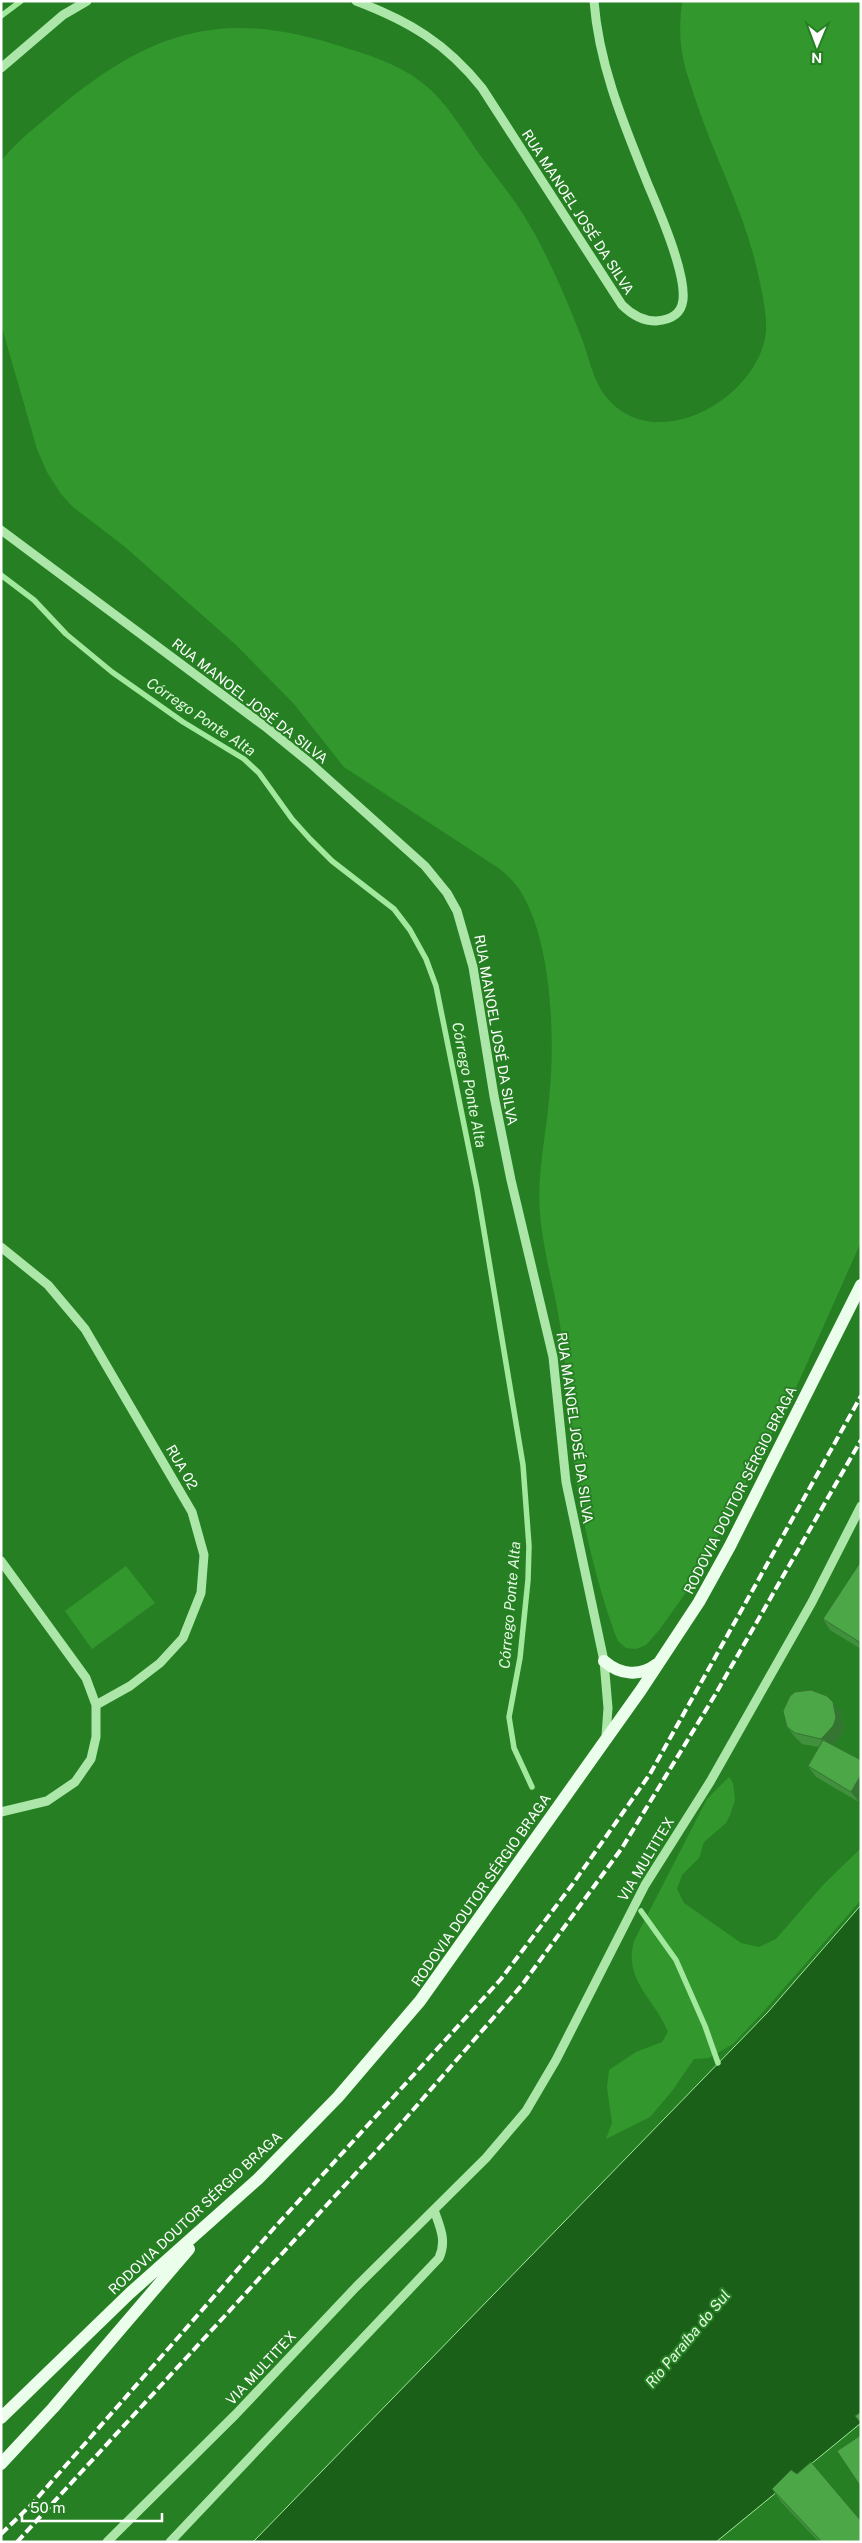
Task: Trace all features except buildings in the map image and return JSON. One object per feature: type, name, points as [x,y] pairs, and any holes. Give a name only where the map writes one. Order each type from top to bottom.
[{"type":"main road","name":"RODOVIA DOUTOR SÉRGIO BRAGA","points":[[1,2418],[130,2293],[258,2179],[338,2097],[420,2001],[660,1663],[699,1602],[730,1546],[861,1285]]},
{"type":"main road","points":[[604,1661],[614,1669],[627,1673],[640,1673],[660,1663]]},
{"type":"main road","points":[[1,2464],[98,2356],[215,2218]]},
{"type":"street","points":[[1,68],[64,14],[86,1]]},
{"type":"street","name":"RUA MANOEL JOSÉ DA SILVA","points":[[356,1],[379,10],[418,30],[458,60],[482,88],[622,305],[640,318],[650,320],[667,319],[678,313],[683,302],[679,274],[664,224],[608,80],[599,38],[594,1]]},
{"type":"street","name":"RUA MANOEL JOSÉ DA SILVA","points":[[3,535],[267,728],[310,763],[425,866],[447,894],[457,911],[474,967],[494,1096],[511,1180],[554,1357],[566,1482],[604,1661],[608,1708],[605,1741]]},
{"type":"street","name":"RUA 02","points":[[1,1247],[48,1285],[85,1329],[192,1512],[204,1555],[201,1593],[183,1638],[160,1663],[130,1686],[96,1705]]},
{"type":"street","name":"VIA MULTITEX","points":[[107,2542],[236,2414],[356,2287],[486,2158],[526,2111],[556,2060],[645,1885],[710,1782],[812,1602],[861,1506]]},
{"type":"street","points":[[1,1561],[86,1678],[96,1705],[96,1737],[91,1759],[75,1782],[47,1801],[1,1812]]},
{"type":"street","points":[[170,2542],[439,2258],[444,2249],[444,2239],[434,2210]]},
{"type":"shaded area","points":[[682,1],[861,1],[861,1242],[795,1390],[694,1581],[660,1629],[646,1645],[636,1649],[626,1648],[618,1641],[607,1612],[594,1566],[575,1473],[570,1434],[565,1361],[545,1250],[539,1189],[549,1106],[552,1040],[551,1012],[544,956],[528,906],[517,886],[500,869],[344,767],[294,704],[235,644],[124,546],[73,507],[61,494],[47,472],[37,449],[1,324],[1,161],[31,131],[97,78],[130,58],[162,43],[194,33],[228,28],[263,29],[301,35],[375,58],[416,78],[440,99],[518,206],[539,243],[568,303],[594,375],[607,398],[628,415],[652,422],[677,420],[703,412],[726,397],[746,378],[759,356],[766,331],[760,283],[748,235],[703,121],[685,67],[680,36]]},
{"type":"shaded area","points":[[126,1566],[155,1603],[92,1649],[65,1611]]},
{"type":"shaded area","points":[[729,1777],[733,1783],[735,1800],[730,1815],[726,1823],[704,1842],[699,1858],[682,1875],[677,1889],[684,1903],[741,1943],[759,1947],[776,1939],[824,1884],[861,1848],[861,1900],[733,2044],[709,2058],[694,2059],[672,2091],[650,2117],[606,2139],[612,2123],[607,2087],[609,2070],[636,2052],[662,2042],[668,2032],[636,1979],[632,1955],[634,1941],[707,1799]]},
{"type":"water","name":"Rio Paraíba do Sul","points":[[861,1905],[861,2423],[716,2542],[253,2542],[768,2012]]},
{"type":"waterway","name":"Córrego Ponte Alta","points":[[1,16],[21,1]]},
{"type":"waterway","name":"Córrego Ponte Alta","points":[[1,575],[34,600],[66,634],[112,672],[183,722],[244,759],[259,773],[292,819],[310,839],[332,861],[394,909],[410,930],[426,959],[436,986],[477,1189],[523,1465],[529,1546],[528,1580],[520,1658],[509,1717],[514,1748],[532,1787]]},
{"type":"waterway","points":[[641,1911],[676,1960],[705,2026],[718,2063]]},
{"type":"railway","points":[[1,2534],[32,2504],[275,2227],[501,1979],[572,1885],[650,1774],[861,1396]]},
{"type":"railway","points":[[17,2542],[392,2134],[522,1985],[622,1848],[715,1695],[861,1440]]}]
